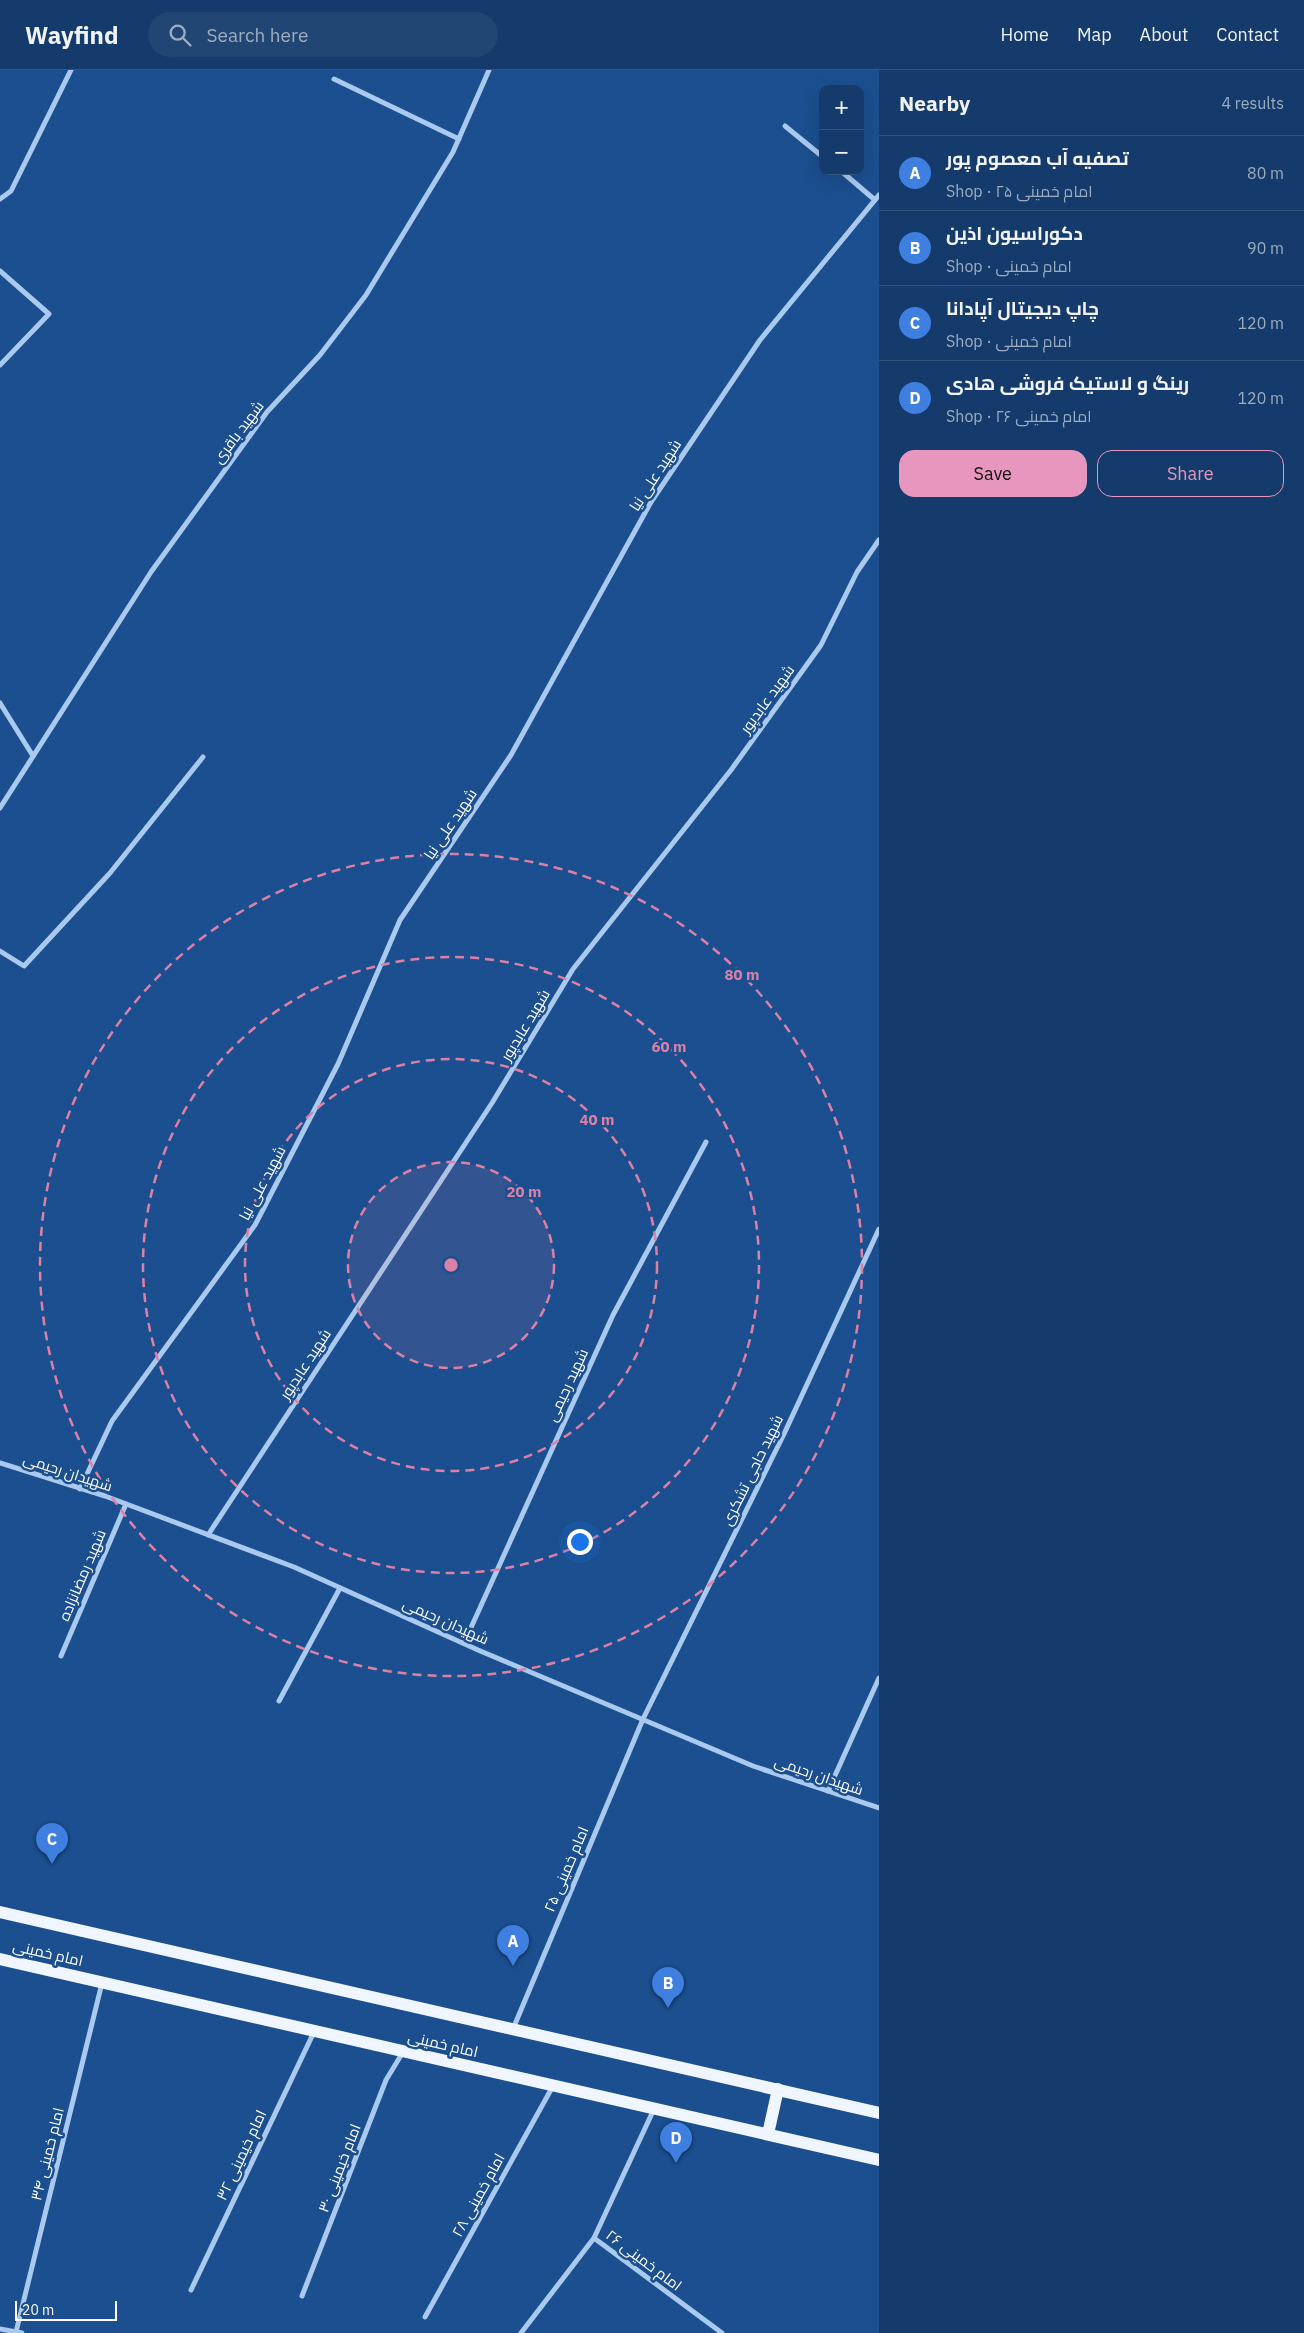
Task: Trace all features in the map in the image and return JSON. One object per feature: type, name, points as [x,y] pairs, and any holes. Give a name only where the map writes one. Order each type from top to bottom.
[{"type":"main road","name":"امام خمینی","points":[[0,1912],[879,2112]]},
{"type":"main road","name":"امام خمینی","points":[[0,1959],[879,2160]]},
{"type":"main road","points":[[768,2134],[778,2089]]},
{"type":"street","points":[[0,199],[11,191],[70,70]]},
{"type":"street","name":"شهید باقری","points":[[0,808],[151,572],[267,412],[320,355],[366,295],[453,152],[489,70]]},
{"type":"street","points":[[334,79],[459,139]]},
{"type":"street","points":[[785,126],[819,154]]},
{"type":"street","points":[[847,175],[877,197]]},
{"type":"street","name":"شهید علی نیا","points":[[80,1488],[112,1421],[255,1225],[338,1064],[400,920],[511,755],[651,502],[760,340],[877,197]]},
{"type":"street","points":[[0,271],[49,314],[0,366]]},
{"type":"street","name":"شهید عابدپور","points":[[208,1535],[492,1103],[573,969],[731,770],[821,645],[857,572],[879,540]]},
{"type":"street","points":[[0,703],[33,756]]},
{"type":"street","points":[[0,950],[24,966],[110,873],[203,757]]},
{"type":"street","name":"شهید رحیمی","points":[[464,1643],[613,1316],[706,1142]]},
{"type":"street","name":"شهید حاجی تشکری","points":[[643,1719],[784,1434],[879,1229]]},
{"type":"street","name":"شهیدان رحیمی","points":[[0,1463],[126,1504],[294,1567],[464,1643],[753,1766],[879,1808]]},
{"type":"street","name":"شهید رمضانزاده","points":[[61,1656],[126,1504]]},
{"type":"street","points":[[279,1700],[340,1588]]},
{"type":"street","points":[[828,1792],[879,1678]]},
{"type":"street","name":"امام خمینی ۲۵","points":[[513,2029],[643,1719]]},
{"type":"street","name":"امام خمینی ۳۴","points":[[19,2332],[102,1982]]},
{"type":"street","name":"امام خیمینی ۳۲","points":[[191,2290],[314,2031]]},
{"type":"street","name":"امام خیمینی ۳۰","points":[[302,2296],[386,2080],[403,2051]]},
{"type":"street","name":"امام خمینی ۲۸","points":[[425,2318],[553,2086]]},
{"type":"street","name":"امام خمینی ۲۶","points":[[654,2109],[594,2238],[722,2333]]},
{"type":"street","points":[[521,2333],[594,2238]]},
{"type":"street","points":[[0,2329],[19,2332]]},
{"type":"place","name":"چاپ دیجیتال آپادانا","points":[[52,1864]]},
{"type":"place","name":"تصفیه آب معصوم پور","points":[[513,1966]]},
{"type":"place","name":"دکوراسیون اذین","points":[[668,2008]]},
{"type":"place","name":"رینگ و لاستیک فروشی هادی","points":[[676,2163]]}]
